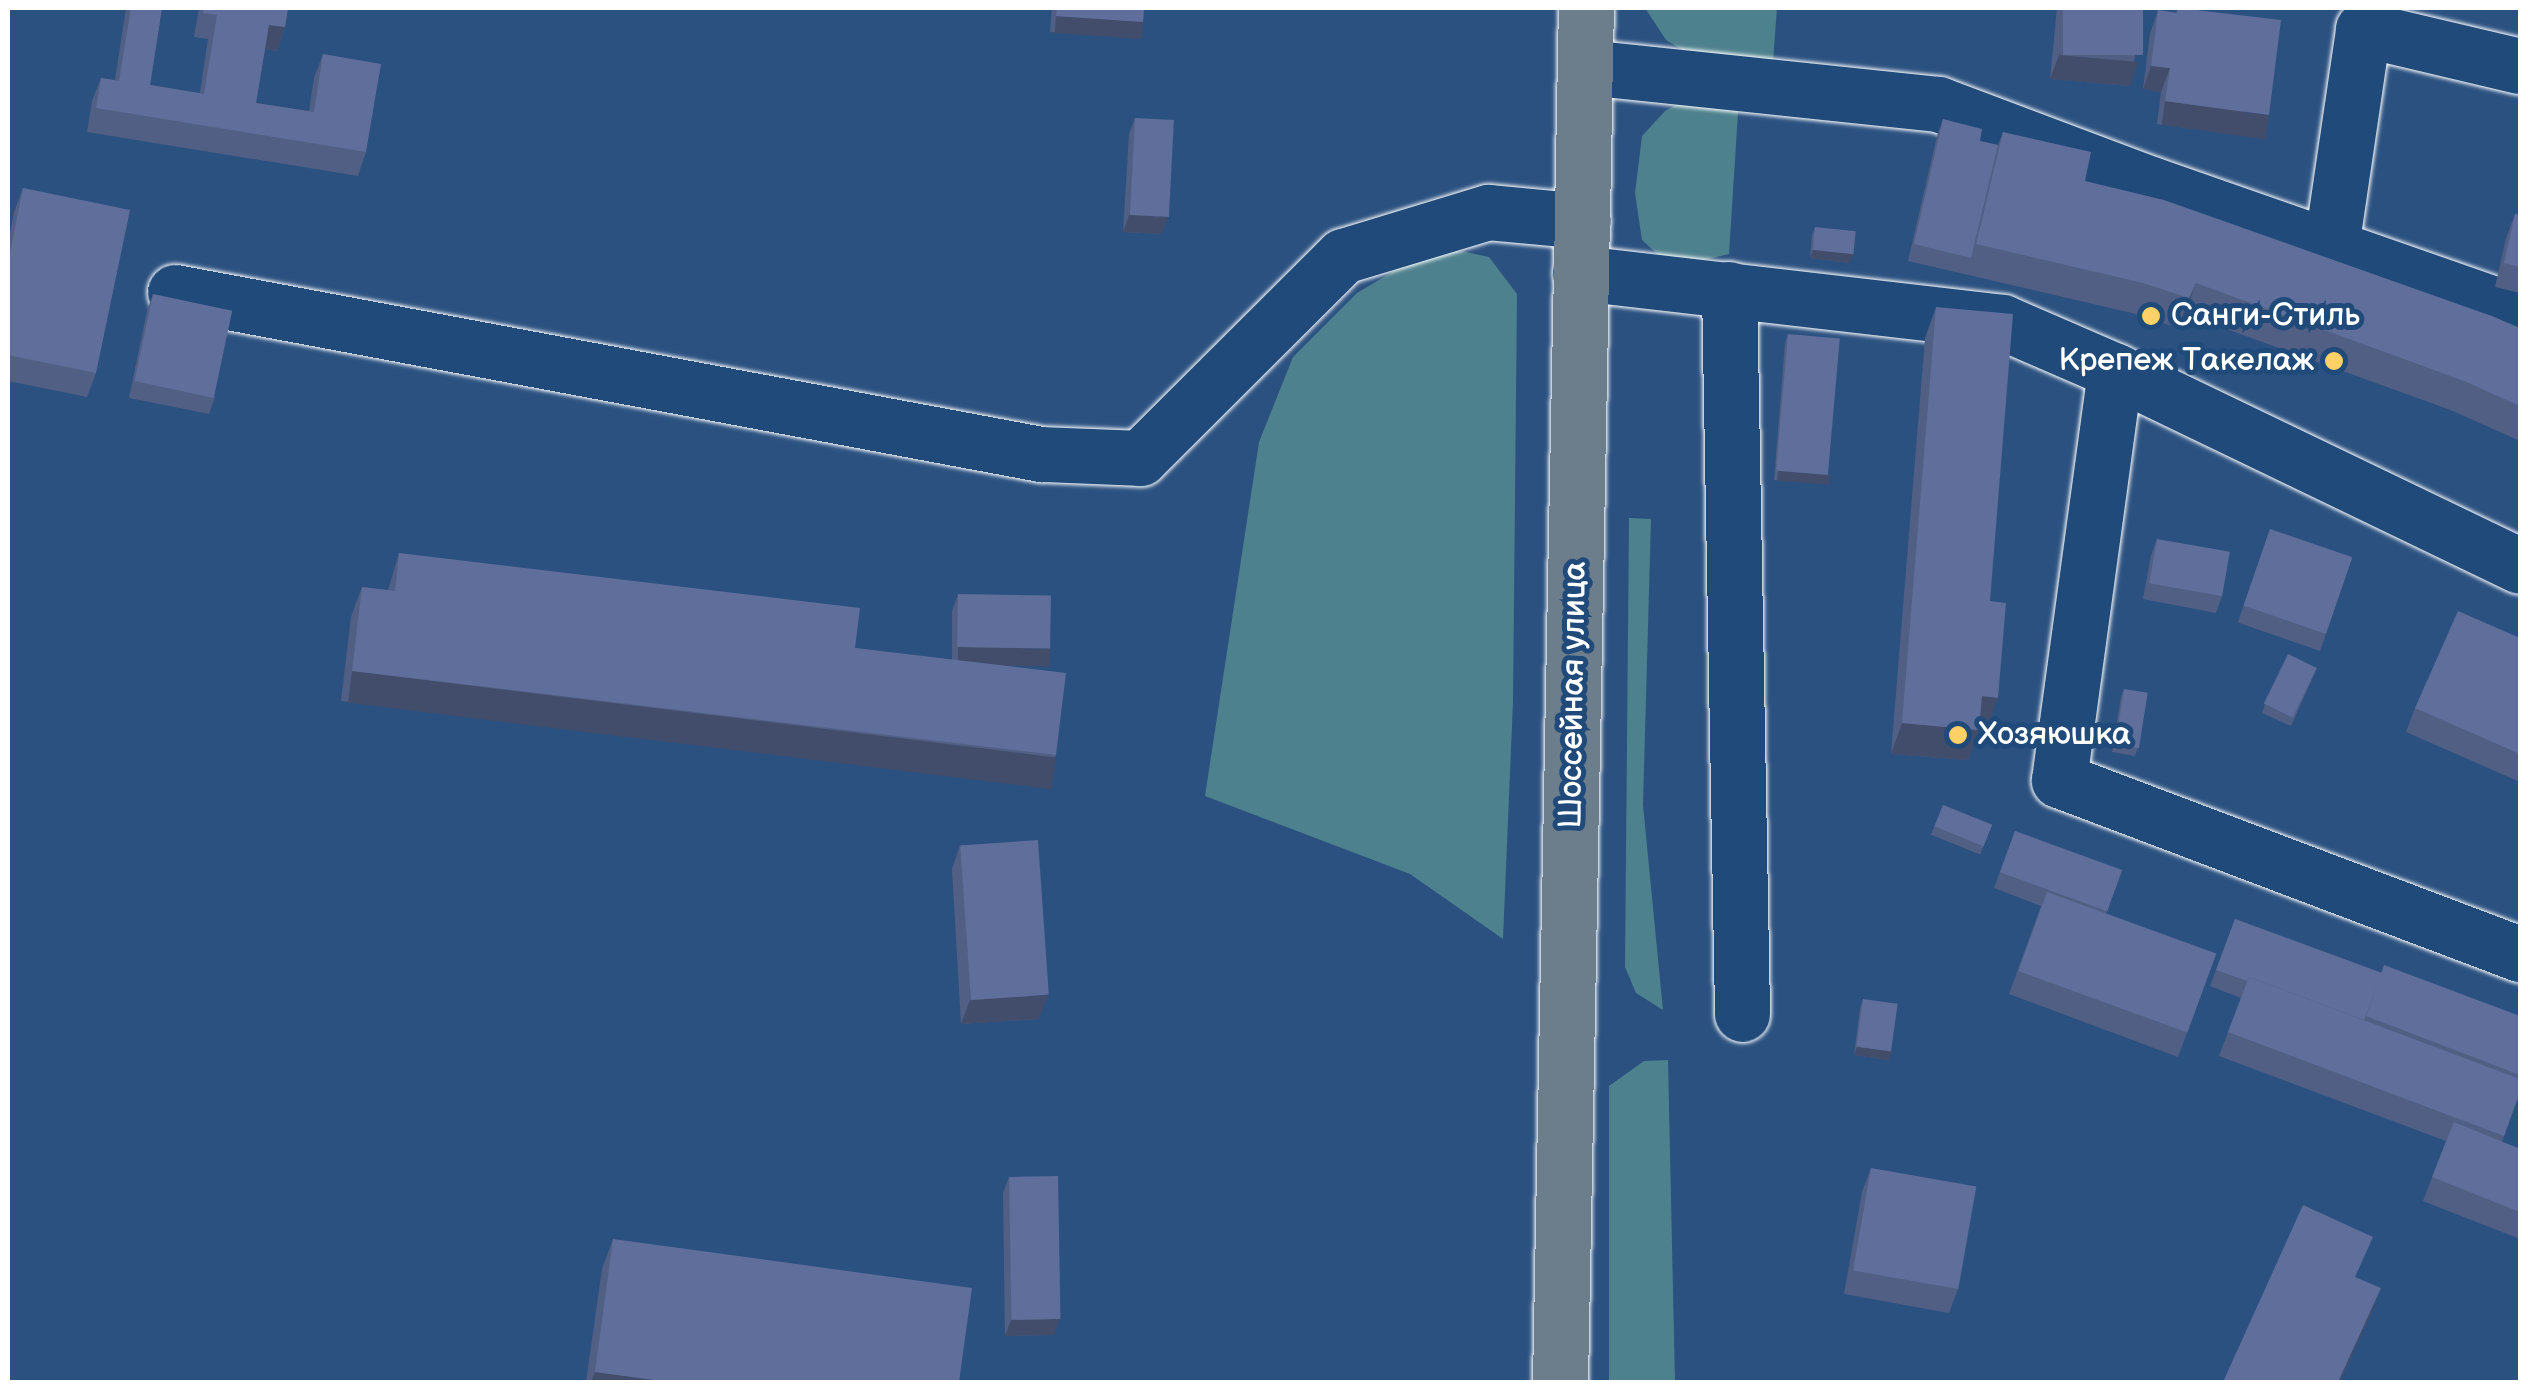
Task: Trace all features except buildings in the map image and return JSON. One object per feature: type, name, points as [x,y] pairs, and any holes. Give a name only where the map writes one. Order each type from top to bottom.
[{"type":"highway","name":"Шоссейная улица","points":[[1560,1382],[1586,8]]},
{"type":"lane","points":[[2331,247],[2363,30],[2520,66]]},
{"type":"lane","points":[[1586,67],[1938,104],[2520,313]]},
{"type":"lane","points":[[175,292],[1041,454],[1140,458],[1343,256],[1488,212],[1582,247],[1729,289],[2002,322],[2115,371],[2520,566]]},
{"type":"lane","points":[[1729,289],[1742,1014]]},
{"type":"lane","points":[[2115,371],[2059,780],[2520,954]]},
{"type":"green space","points":[[1645,8],[1777,8],[1773,61],[1689,54],[1666,40]]},
{"type":"green space","points":[[1697,93],[1739,97],[1729,254],[1699,261],[1665,261],[1642,240],[1635,193],[1642,136],[1665,111]]},
{"type":"green space","points":[[1457,250],[1489,257],[1517,294],[1513,702],[1503,939],[1410,874],[1205,796],[1259,442],[1293,357],[1357,293],[1411,261]]},
{"type":"green space","points":[[1629,518],[1651,519],[1643,805],[1663,1010],[1636,993],[1625,967]]},
{"type":"green space","points":[[1668,1060],[1675,1382],[1609,1382],[1609,1086],[1644,1061]]},
{"type":"place","name":"Санги-Стиль","points":[[2151,316]]},
{"type":"place","name":"Крепеж Такелаж","points":[[2334,361]]},
{"type":"place","name":"Хозяюшка","points":[[1958,735]]}]
